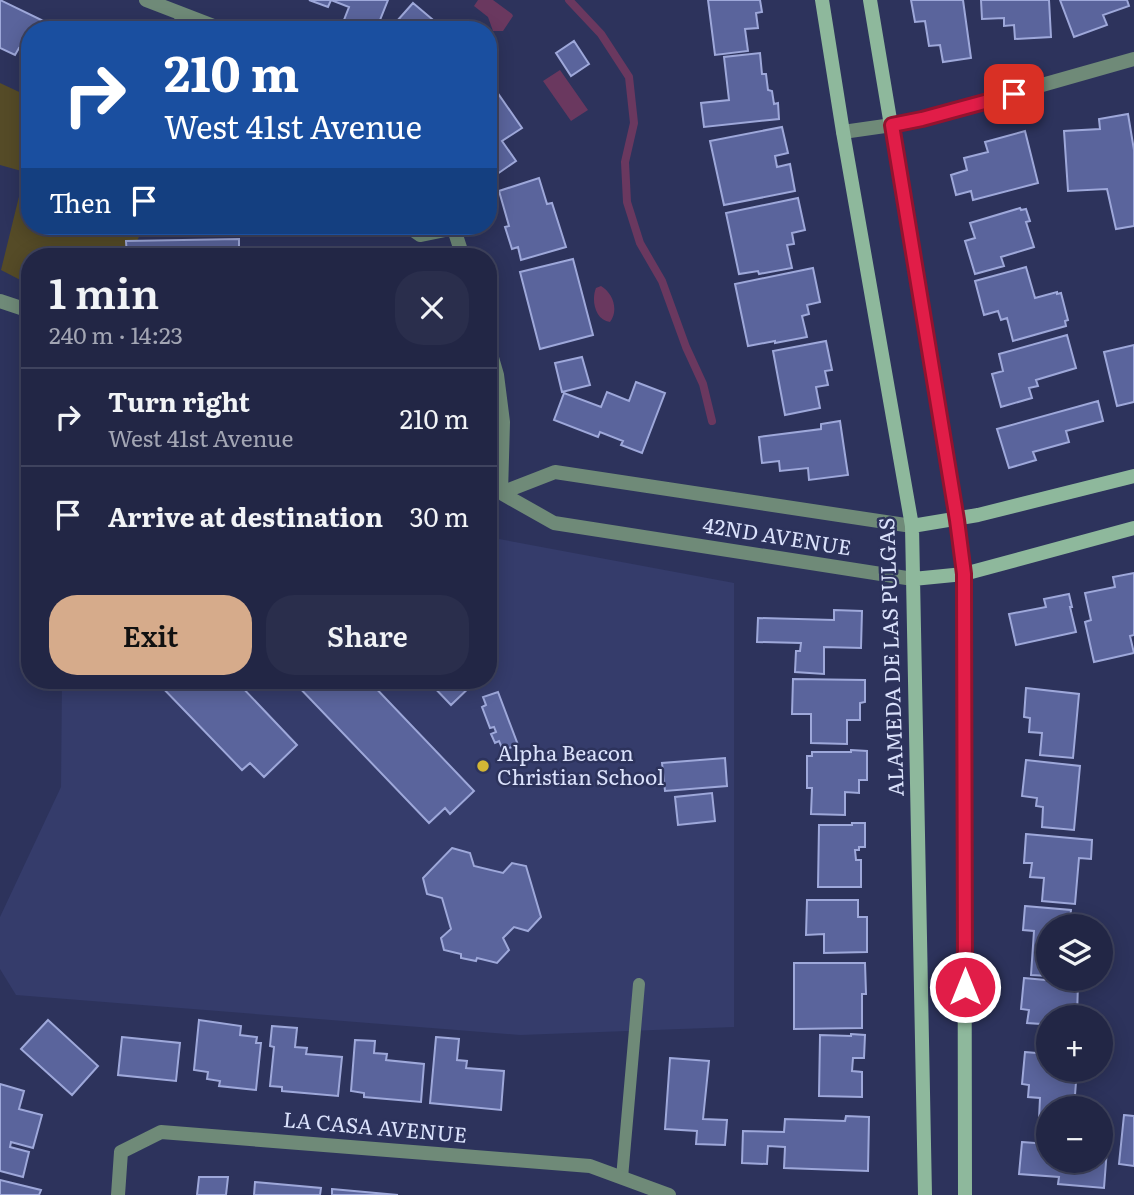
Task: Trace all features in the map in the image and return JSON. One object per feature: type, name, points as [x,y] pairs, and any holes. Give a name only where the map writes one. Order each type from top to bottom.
[{"type":"main road","name":"ALAMEDA DE LAS PULGAS","points":[[822,0],[912,526],[925,1195]]},
{"type":"main road","points":[[870,0],[964,574],[965,1195]]},
{"type":"main road","name":"42ND AVENUE","points":[[912,526],[957,520],[1134,476]]},
{"type":"main road","name":"42ND AVENUE","points":[[913,579],[964,574],[1134,528]]},
{"type":"street","points":[[146,0],[201,21]]},
{"type":"street","points":[[844,132],[922,119],[1134,59]]},
{"type":"street","points":[[0,301],[21,308]]},
{"type":"street","points":[[497,375],[503,422],[497,474]]},
{"type":"street","name":"42ND AVENUE","points":[[497,491],[555,472],[912,526]]},
{"type":"street","name":"42ND AVENUE","points":[[497,493],[554,523],[913,579]]},
{"type":"street","name":"LA CASA AVENUE","points":[[118,1195],[121,1152],[161,1132],[590,1166],[669,1195]]},
{"type":"lane","points":[[180,21],[183,14]]},
{"type":"lane","points":[[622,1178],[639,984]]},
{"type":"shaded area","points":[[478,0],[493,0],[513,16],[503,31],[497,31],[497,21],[489,21],[474,6]]},
{"type":"shaded area","points":[[560,70],[588,110],[571,121],[543,81]]},
{"type":"shaded area","points":[[0,83],[21,93],[21,171],[0,165]]},
{"type":"shaded area","points":[[21,188],[21,235],[140,235],[133,248],[21,248],[21,280],[1,270]]},
{"type":"shaded area","points":[[601,286],[609,293],[613,302],[614,312],[610,322],[601,318],[595,309],[596,288]]},
{"type":"shaded area","points":[[497,539],[734,583],[734,1027],[520,1035],[16,995],[0,969],[0,917],[61,787],[62,689],[497,689]]},
{"type":"building","points":[[0,0],[43,21],[21,21],[21,49],[15,55],[0,48]]},
{"type":"building","points":[[309,0],[331,0],[328,7]]},
{"type":"building","points":[[331,0],[388,0],[380,21],[344,21],[349,7]]},
{"type":"building","points":[[708,0],[760,0],[762,12],[756,13],[758,28],[745,29],[748,51],[715,55]]},
{"type":"building","points":[[911,0],[963,0],[971,58],[943,62],[940,45],[929,46],[925,21],[915,22]]},
{"type":"building","points":[[981,0],[1049,0],[1051,37],[1015,39],[1014,25],[1004,26],[1004,18],[982,19]]},
{"type":"building","points":[[1060,0],[1127,0],[1129,6],[1103,15],[1107,25],[1074,37]]},
{"type":"building","points":[[413,3],[434,21],[397,21]]},
{"type":"building","points":[[574,41],[589,64],[571,76],[556,53]]},
{"type":"building","points":[[760,53],[762,74],[766,74],[768,90],[772,91],[774,104],[778,103],[779,119],[704,127],[701,103],[729,100],[724,57]]},
{"type":"building","points":[[497,92],[522,128],[502,141],[516,161],[497,174]]},
{"type":"building","points":[[1128,114],[1134,150],[1134,226],[1116,229],[1107,189],[1068,191],[1064,131],[1100,129],[1099,119]]},
{"type":"building","points":[[782,127],[788,153],[775,156],[777,167],[790,164],[795,191],[724,205],[710,141]]},
{"type":"building","points":[[1025,131],[1038,183],[973,200],[971,191],[956,195],[951,175],[967,170],[964,158],[988,152],[985,142]]},
{"type":"building","points":[[539,178],[547,204],[552,203],[566,247],[521,260],[518,247],[512,249],[505,227],[509,226],[499,191]]},
{"type":"building","points":[[798,198],[805,230],[792,233],[794,244],[787,245],[792,268],[759,274],[758,271],[739,274],[726,213]]},
{"type":"building","points":[[1020,208],[1026,209],[1030,221],[1026,222],[1034,247],[1001,257],[1004,266],[975,274],[965,241],[975,238],[970,223]]},
{"type":"building","points":[[239,239],[239,248],[126,248],[126,241]]},
{"type":"building","points":[[573,259],[593,335],[540,349],[520,272]]},
{"type":"building","points":[[1026,267],[1035,298],[1061,293],[1068,320],[1065,321],[1066,326],[1013,341],[1007,318],[1001,320],[998,311],[984,315],[975,281]]},
{"type":"building","points":[[813,268],[820,302],[807,305],[809,314],[802,316],[807,337],[748,346],[735,284]]},
{"type":"building","points":[[1067,335],[1076,368],[1036,380],[1038,386],[1029,388],[1032,398],[1001,407],[992,374],[1003,371],[999,354]]},
{"type":"building","points":[[826,341],[832,370],[825,371],[828,385],[816,387],[820,408],[785,415],[773,351]]},
{"type":"building","points":[[1134,345],[1134,402],[1117,406],[1104,352]]},
{"type":"building","points":[[582,357],[590,385],[562,392],[555,363]]},
{"type":"building","points":[[636,382],[665,393],[642,453],[621,445],[623,441],[600,432],[598,437],[554,420],[564,393],[601,407],[607,392],[629,401]]},
{"type":"building","points":[[1098,401],[1103,421],[1066,431],[1069,442],[1033,452],[1036,460],[1009,468],[997,429]]},
{"type":"building","points":[[840,421],[848,475],[809,480],[808,468],[780,471],[779,461],[762,463],[759,437],[821,429],[821,424]]},
{"type":"building","points":[[1134,573],[1134,635],[1130,636],[1134,653],[1094,662],[1085,622],[1091,620],[1085,593],[1115,587],[1113,577]]},
{"type":"building","points":[[1069,594],[1076,632],[1016,645],[1009,614],[1046,607],[1044,599]]},
{"type":"building","points":[[834,610],[862,611],[861,648],[824,647],[824,674],[795,672],[796,651],[800,651],[801,643],[757,642],[758,618],[834,620]]},
{"type":"building","points":[[793,679],[865,680],[865,702],[860,703],[860,720],[847,720],[847,744],[811,743],[811,714],[792,714]]},
{"type":"building","points":[[1026,688],[1079,694],[1073,758],[1040,755],[1042,733],[1029,732],[1030,718],[1024,717]]},
{"type":"building","points":[[164,689],[244,689],[297,745],[264,777],[250,763],[242,770]]},
{"type":"building","points":[[301,689],[377,689],[474,791],[450,814],[445,808],[429,823]]},
{"type":"building","points":[[436,689],[468,689],[451,705]]},
{"type":"building","points":[[498,692],[518,745],[503,750],[499,741],[495,743],[491,734],[496,732],[494,727],[490,728],[482,707],[486,705],[483,697]]},
{"type":"building","points":[[867,751],[867,780],[859,780],[859,793],[845,792],[845,815],[811,814],[812,788],[807,788],[807,756],[812,756],[812,752]]},
{"type":"building","points":[[725,758],[727,786],[665,791],[662,763]]},
{"type":"building","points":[[1026,760],[1080,766],[1074,830],[1042,827],[1043,807],[1036,806],[1037,798],[1022,796]]},
{"type":"building","points":[[712,793],[715,821],[678,825],[675,797]]},
{"type":"building","points":[[865,823],[865,847],[855,850],[856,860],[861,860],[861,887],[818,887],[819,825]]},
{"type":"building","points":[[1026,834],[1092,840],[1091,859],[1079,858],[1075,904],[1042,901],[1044,878],[1030,877],[1032,863],[1024,863]]},
{"type":"building","points":[[452,848],[470,853],[474,866],[503,873],[512,863],[526,866],[541,917],[528,931],[514,927],[503,938],[509,950],[497,963],[477,958],[476,961],[461,958],[461,954],[444,950],[441,938],[451,929],[442,898],[427,894],[423,878]]},
{"type":"building","points":[[807,900],[858,900],[858,917],[867,917],[867,952],[824,953],[824,934],[806,935]]},
{"type":"building","points":[[1025,906],[1071,910],[1070,914],[1036,914],[1036,975],[1031,975],[1034,931],[1023,930]]},
{"type":"building","points":[[794,963],[865,963],[866,994],[862,994],[862,1028],[794,1029]]},
{"type":"building","points":[[1024,978],[1036,979],[1036,991],[1078,991],[1077,1005],[1036,1005],[1036,1024],[1027,1023],[1029,1010],[1021,1009]]},
{"type":"building","points":[[48,1020],[98,1066],[72,1095],[21,1049]]},
{"type":"building","points":[[199,1020],[241,1026],[240,1035],[257,1037],[256,1043],[261,1043],[256,1090],[219,1086],[220,1081],[207,1079],[208,1072],[194,1070]]},
{"type":"building","points":[[272,1026],[297,1028],[295,1047],[307,1048],[306,1054],[342,1057],[338,1096],[282,1091],[282,1087],[270,1086],[274,1047],[270,1046]]},
{"type":"building","points":[[820,1035],[865,1035],[864,1058],[853,1058],[852,1071],[862,1072],[862,1097],[819,1096]]},
{"type":"building","points":[[122,1037],[180,1043],[176,1081],[118,1075]]},
{"type":"building","points":[[436,1037],[459,1039],[457,1060],[467,1061],[466,1068],[504,1071],[501,1110],[430,1103]]},
{"type":"building","points":[[355,1040],[375,1041],[374,1053],[387,1054],[386,1060],[424,1064],[421,1102],[364,1097],[364,1093],[351,1091]]},
{"type":"building","points":[[1025,1052],[1036,1053],[1036,1082],[1076,1082],[1075,1096],[1028,1097],[1029,1085],[1022,1084]]},
{"type":"building","points":[[670,1058],[709,1061],[703,1119],[727,1120],[725,1145],[696,1144],[697,1131],[665,1129]]},
{"type":"building","points":[[0,1084],[24,1091],[19,1109],[42,1115],[33,1148],[11,1142],[10,1147],[29,1152],[23,1177],[0,1171]]},
{"type":"building","points":[[1124,1115],[1134,1116],[1134,1166],[1119,1164]]},
{"type":"building","points":[[846,1116],[869,1117],[868,1171],[784,1168],[785,1147],[768,1146],[767,1164],[742,1163],[743,1131],[784,1132],[785,1119],[845,1121]]},
{"type":"building","points":[[1022,1142],[1036,1143],[1036,1173],[1105,1173],[1104,1188],[1058,1184],[1059,1177],[1019,1174]]},
{"type":"building","points":[[199,1177],[228,1177],[226,1195],[197,1195]]},
{"type":"building","points":[[0,1180],[41,1190],[39,1195],[0,1195]]},
{"type":"building","points":[[255,1182],[321,1188],[320,1195],[254,1195]]},
{"type":"building","points":[[332,1189],[398,1195],[332,1195]]},
{"type":"waterway","points":[[569,0],[601,34],[629,77],[634,123],[625,162],[627,202],[640,243],[662,281],[686,347],[703,384],[712,421]]},
{"type":"place","name":"Alpha Beacon Christian School","points":[[483,766]]},
{"type":"route","points":[[965,987],[964,574],[892,125],[1014,94]]}]
